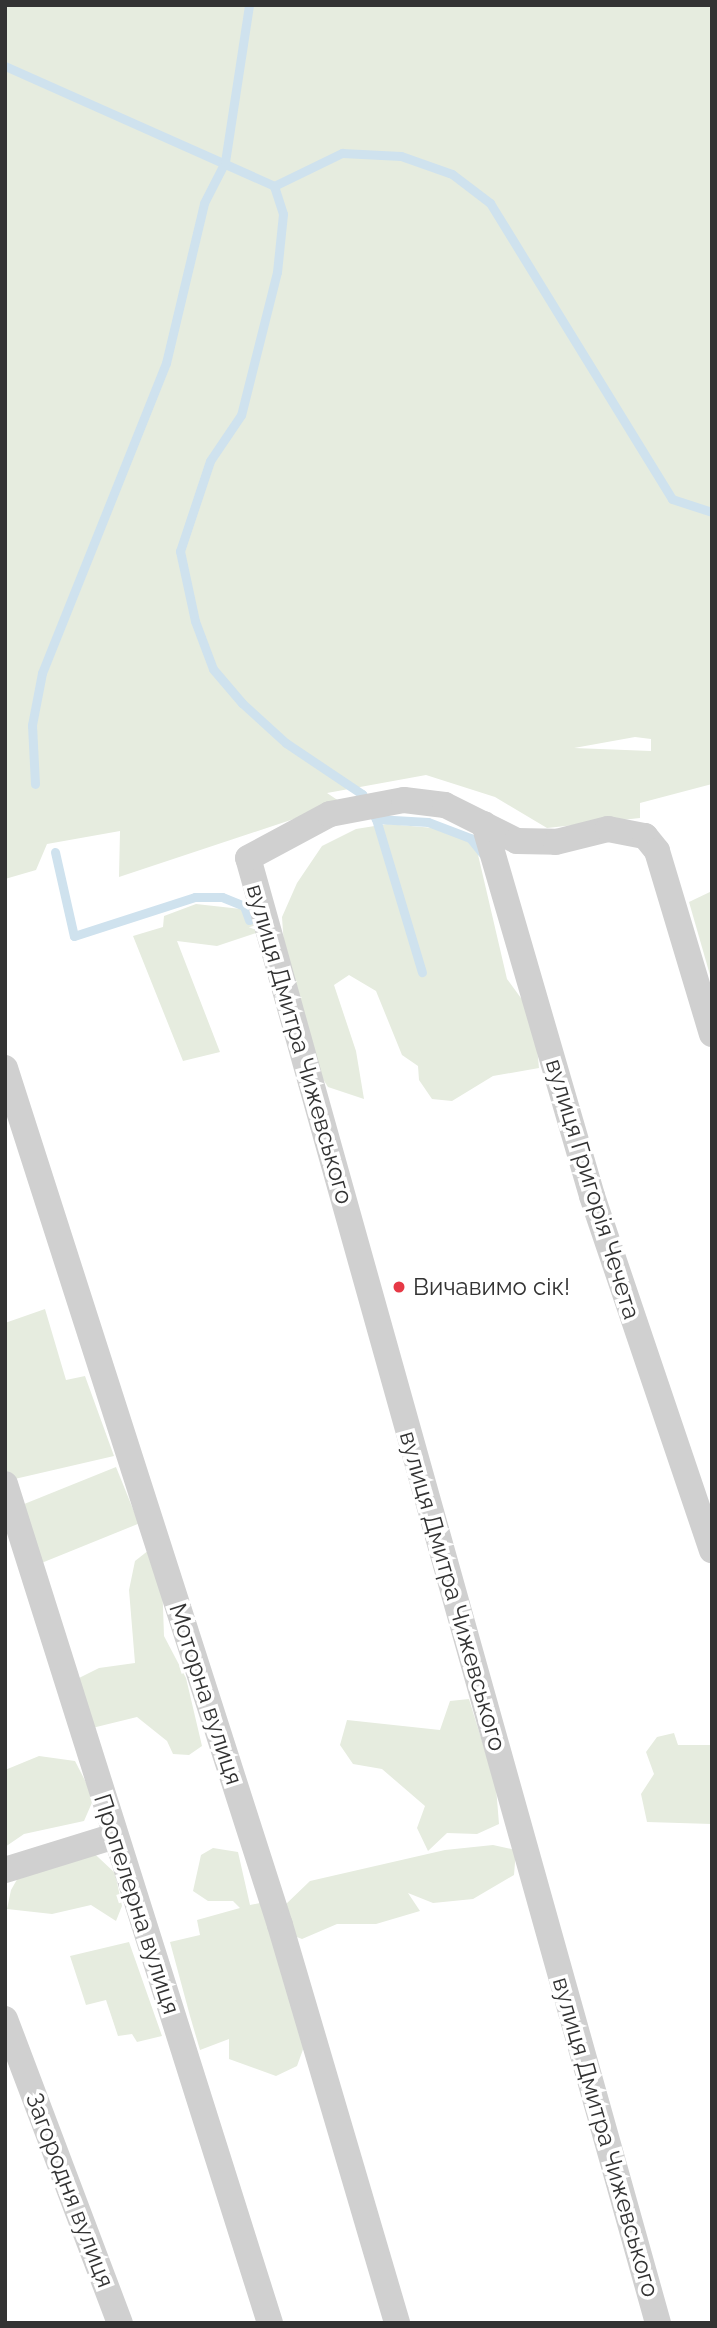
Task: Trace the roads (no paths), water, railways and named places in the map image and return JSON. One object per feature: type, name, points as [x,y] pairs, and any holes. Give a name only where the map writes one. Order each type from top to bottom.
[{"type":"street","name":"вулиця Дмитра Чижевського","points":[[484,824],[445,805],[404,800],[330,814],[248,858],[658,2323]]},
{"type":"street","points":[[484,824],[517,841],[556,842],[608,829],[645,836],[657,851],[712,1034]]},
{"type":"street","name":"вулиця Григорія Чечета","points":[[484,824],[592,1196],[712,1550]]},
{"type":"street","name":"Моторна вулиця","points":[[5,1068],[272,1900],[397,2323]]},
{"type":"street","name":"Пропелерна вулиця","points":[[5,1484],[270,2323]]},
{"type":"street","points":[[5,1870],[116,1836]]},
{"type":"street","name":"Загородня вулиця","points":[[5,2019],[120,2323]]},
{"type":"waterway","points":[[35,784],[32,725],[42,673],[166,363],[204,203],[225,162],[249,5]]},
{"type":"waterway","points":[[5,66],[274,186],[283,214],[277,272],[241,415],[210,461],[180,551],[195,621],[213,669],[242,703],[286,743],[362,794],[376,819],[428,822],[470,838],[484,855]]},
{"type":"waterway","points":[[274,186],[342,153],[401,156],[452,174],[490,203],[672,499],[712,512]]},
{"type":"waterway","points":[[376,819],[422,972]]},
{"type":"waterway","points":[[55,852],[74,936],[195,897],[222,897],[244,906],[249,920]]},
{"type":"place","name":"Вичавимо сік!","points":[[399,1287]]}]
